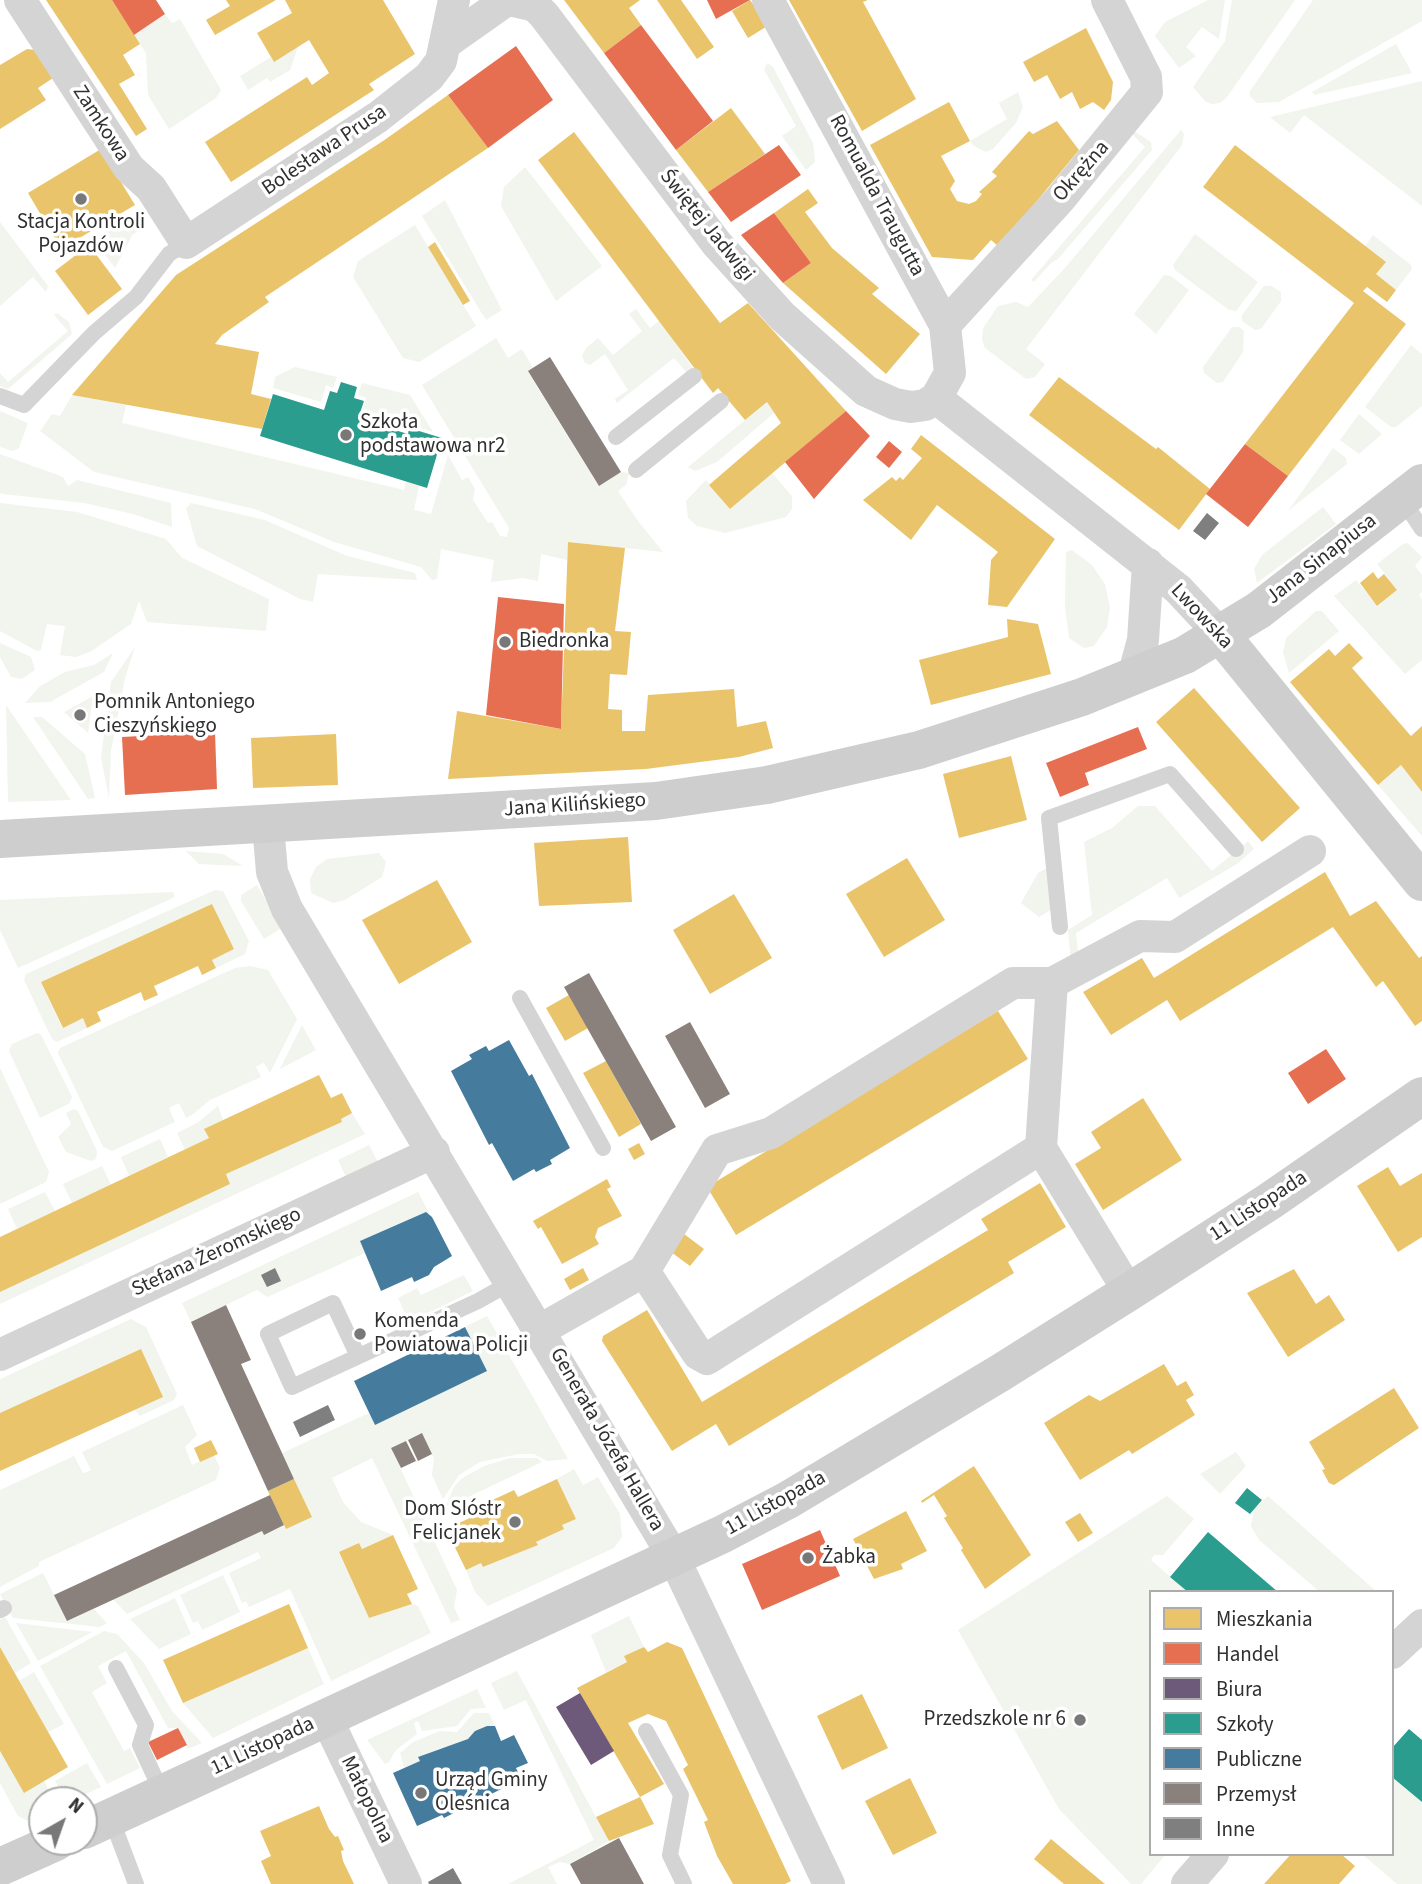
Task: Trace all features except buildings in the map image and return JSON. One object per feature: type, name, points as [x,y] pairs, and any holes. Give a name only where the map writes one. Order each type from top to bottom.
[{"type":"street","points":[[446,43],[454,0]]},
{"type":"street","points":[[446,43],[508,0]]},
{"type":"street","name":"Świętej Jadwigi","points":[[508,0],[535,6],[544,15],[717,244],[813,345],[866,391],[895,404],[911,407],[925,405],[936,398]]},
{"type":"street","name":"Romualda Traugutta","points":[[768,0],[945,325],[950,373],[936,398]]},
{"type":"street","name":"Okrężna","points":[[945,325],[1059,199],[1147,92],[1146,77],[1107,0]]},
{"type":"street","name":"Zamkowa","points":[[14,6],[129,169],[151,188],[186,243]]},
{"type":"street","name":"Bolesława Prusa","points":[[186,243],[379,117],[429,77],[441,61],[446,43]]},
{"type":"street","name":"Lwowska","points":[[936,398],[1148,564],[1187,598],[1221,635],[1422,883]]},
{"type":"street","name":"Jana Sinapiusa","points":[[1221,635],[1415,503]]},
{"type":"street","points":[[1133,677],[1143,640],[1148,564]]},
{"type":"street","name":"Jana Kilińskiego","points":[[0,839],[656,801],[767,785],[894,756],[985,731],[1133,677],[1185,655],[1221,635]]},
{"type":"street","name":"Generała Józefa Hallera","points":[[268,825],[272,872],[287,909],[512,1282],[673,1556],[824,1882]]},
{"type":"street","points":[[540,1330],[644,1270],[717,1150],[771,1133],[1013,983],[1052,983],[1140,936],[1175,937],[1310,851]]},
{"type":"street","points":[[1052,983],[1041,1148],[1129,1292]]},
{"type":"street","name":"11 Listopada","points":[[98,1824],[788,1500],[1129,1292],[1270,1201],[1422,1096]]},
{"type":"street","points":[[644,1270],[698,1354],[707,1359],[1041,1148]]},
{"type":"street","name":"Stefana Żeromskiego","points":[[0,1355],[434,1152]]},
{"type":"street","points":[[1394,1651],[1422,1625]]},
{"type":"street","name":"Małopolna","points":[[326,1717],[401,1873]]},
{"type":"street","points":[[2,1861],[28,1852]]},
{"type":"street","points":[[1187,1884],[1211,1856]]},
{"type":"lane","points":[[0,396],[24,405],[94,333],[136,297],[169,254],[186,243]]},
{"type":"lane","points":[[616,437],[694,376]]},
{"type":"lane","points":[[636,470],[721,401]]},
{"type":"lane","points":[[1060,927],[1049,818],[1170,774],[1236,849]]},
{"type":"lane","points":[[520,998],[603,1148]]},
{"type":"lane","points":[[358,1356],[333,1303],[268,1334],[292,1387],[358,1356],[512,1282]]},
{"type":"lane","points":[[116,1668],[146,1725],[140,1745],[163,1795]]},
{"type":"lane","points":[[646,1731],[681,1795],[670,1855],[684,1884]]},
{"type":"lane","points":[[98,1826],[136,1884]]},
{"type":"shaded area","points":[[1208,0],[1225,0],[1219,39],[1202,27],[1186,47],[1196,56],[1179,68],[1155,36],[1165,22]]},
{"type":"shaded area","points":[[1232,0],[1295,0],[1227,97],[1220,103],[1212,104],[1206,102],[1193,87],[1225,41]]},
{"type":"shaded area","points":[[1313,0],[1422,0],[1422,21],[1279,102],[1257,103],[1250,96],[1250,91]]},
{"type":"shaded area","points":[[165,14],[172,23],[180,19],[221,90],[216,98],[169,129],[148,95],[146,53],[134,35]]},
{"type":"shaded area","points":[[1396,44],[1412,73],[1314,95],[1312,92]]},
{"type":"shaded area","points":[[298,47],[290,70],[270,82],[267,78],[248,90],[240,76],[271,57],[274,61]]},
{"type":"shaded area","points":[[767,63],[773,67],[813,143],[815,162],[806,170],[782,136],[796,126],[764,70]]},
{"type":"shaded area","points":[[1422,81],[1422,206],[1304,115],[1290,133],[1270,117]]},
{"type":"shaded area","points":[[1018,92],[1023,107],[1016,123],[993,149],[986,152],[974,146],[970,141],[1007,119],[999,103]]},
{"type":"shaded area","points":[[1181,130],[1184,134],[1182,145],[1026,349],[1045,364],[1035,377],[1026,379],[985,348],[983,328],[998,306],[1016,302],[1028,307],[1064,269]]},
{"type":"shaded area","points":[[1134,131],[1151,142],[1152,150],[1058,259],[1034,282],[1031,280],[1145,147],[1132,134]]},
{"type":"shaded area","points":[[525,167],[602,266],[556,301],[501,206],[504,187]]},
{"type":"shaded area","points":[[445,200],[502,310],[486,320],[422,216]]},
{"type":"shaded area","points":[[134,214],[139,231],[133,234],[115,268],[93,239]]},
{"type":"shaded area","points":[[0,222],[48,286],[46,292],[33,277],[0,306]]},
{"type":"shaded area","points":[[415,225],[476,326],[419,362],[403,358],[353,277],[358,261]]},
{"type":"shaded area","points":[[1195,234],[1258,282],[1236,311],[1229,310],[1175,270],[1173,265]]},
{"type":"shaded area","points":[[1373,235],[1411,265],[1412,269],[1396,290],[1376,274],[1385,263],[1365,246]]},
{"type":"shaded area","points":[[1164,275],[1171,276],[1189,290],[1156,334],[1134,314]]},
{"type":"shaded area","points":[[1264,286],[1271,286],[1281,292],[1281,301],[1261,329],[1255,330],[1242,321],[1242,315]]},
{"type":"shaded area","points":[[636,309],[650,328],[660,320],[693,369],[687,373],[674,358],[617,403],[615,399],[628,390],[605,354],[590,365],[585,363],[582,356],[586,348],[598,338],[613,355],[642,331],[629,314]]},
{"type":"shaded area","points":[[57,313],[69,322],[72,334],[8,389],[0,386],[0,373],[8,382],[68,331],[54,315]]},
{"type":"shaded area","points":[[1232,327],[1239,327],[1244,331],[1243,352],[1223,382],[1217,383],[1204,373],[1203,367]]},
{"type":"shaded area","points":[[496,338],[508,358],[522,349],[533,368],[528,372],[598,485],[621,472],[629,473],[626,485],[618,491],[663,552],[569,542],[567,560],[541,554],[538,581],[523,578],[491,582],[494,560],[441,549],[437,579],[432,580],[421,567],[334,542],[255,509],[94,472],[40,431],[52,414],[60,416],[72,395],[126,405],[122,423],[404,490],[406,481],[419,486],[414,510],[431,514],[448,455],[462,480],[468,477],[475,489],[473,500],[488,523],[492,522],[500,536],[507,537],[509,528],[422,385]]},
{"type":"shaded area","points":[[1411,345],[1422,354],[1422,406],[1396,427],[1391,427],[1365,407]]},
{"type":"shaded area","points":[[295,367],[337,377],[333,388],[326,385],[321,402],[273,388],[275,377]]},
{"type":"shaded area","points":[[362,383],[410,395],[433,432],[409,424],[406,431],[360,417],[366,398],[358,395]]},
{"type":"shaded area","points":[[767,402],[774,413],[717,462],[695,471],[688,467]]},
{"type":"shaded area","points":[[0,411],[28,423],[19,448],[13,451],[0,447]]},
{"type":"shaded area","points":[[1359,414],[1382,434],[1359,454],[1340,440]]},
{"type":"shaded area","points":[[1333,448],[1346,458],[1347,464],[1288,511]]},
{"type":"shaded area","points":[[0,454],[63,477],[68,486],[77,480],[171,503],[172,527],[133,514],[84,503],[0,493]]},
{"type":"shaded area","points":[[772,473],[792,496],[792,509],[786,517],[725,533],[697,526],[688,518],[686,501],[706,480],[730,509]]},
{"type":"shaded area","points":[[0,503],[77,512],[166,539],[182,558],[269,599],[266,631],[147,622],[139,601],[131,624],[90,652],[76,657],[60,655],[65,626],[47,624],[41,650],[37,651],[0,631]]},
{"type":"shaded area","points":[[191,503],[265,520],[347,556],[415,573],[417,580],[318,574],[313,602],[300,599],[197,546],[186,508]]},
{"type":"shaded area","points":[[1323,507],[1336,524],[1257,583],[1254,569],[1262,555]]},
{"type":"shaded area","points":[[1408,543],[1422,557],[1415,566],[1422,575],[1422,592],[1419,595],[1422,599],[1422,660],[1405,674],[1334,596],[1356,580],[1378,606],[1397,590],[1377,564]]},
{"type":"shaded area","points":[[1072,550],[1092,565],[1105,584],[1110,608],[1107,627],[1094,646],[1084,648],[1069,638],[1065,607],[1066,552]]},
{"type":"shaded area","points":[[1316,611],[1322,611],[1339,631],[1289,673],[1283,653],[1286,638]]},
{"type":"shaded area","points":[[0,643],[31,657],[35,670],[22,679],[11,677],[0,657]]},
{"type":"shaded area","points":[[135,647],[125,678],[111,751],[109,798],[101,758],[111,682]]},
{"type":"shaded area","points":[[113,653],[104,672],[50,702],[25,703],[40,686],[65,672],[94,665]]},
{"type":"shaded area","points":[[93,696],[88,733],[64,712]]},
{"type":"shaded area","points":[[6,705],[71,800],[8,802]]},
{"type":"shaded area","points":[[33,717],[42,717],[85,754],[95,798],[88,799]]},
{"type":"shaded area","points":[[1401,765],[1422,792],[1422,836],[1378,785]]},
{"type":"shaded area","points":[[1138,806],[1155,806],[1212,871],[1248,841],[1254,849],[1237,864],[1179,898],[1167,878],[1076,933],[1079,959],[1071,963],[1068,930],[1092,915],[1084,842],[1112,828]]},
{"type":"shaded area","points":[[186,851],[223,854],[243,866],[199,864]]},
{"type":"shaded area","points":[[379,853],[386,862],[382,877],[345,900],[333,903],[311,893],[310,879],[316,867],[327,859]]},
{"type":"shaded area","points":[[1047,868],[1051,910],[1039,917],[1021,903],[1038,873]]},
{"type":"shaded area","points":[[257,885],[282,928],[264,939],[241,901],[241,895]]},
{"type":"shaded area","points":[[215,890],[223,891],[249,941],[245,954],[216,968],[212,960],[234,949],[212,904],[41,982],[62,1028],[83,1018],[87,1028],[57,1042],[52,1039],[24,980],[26,974]]},
{"type":"shaded area","points":[[173,892],[175,897],[18,968],[0,930],[0,900]]},
{"type":"shaded area","points":[[250,966],[268,970],[297,1019],[270,1073],[264,1063],[261,1064],[256,1067],[261,1077],[210,1100],[192,1115],[186,1118],[179,1103],[169,1108],[175,1122],[112,1151],[103,1147],[58,1053],[60,1048],[235,968]]},
{"type":"shaded area","points":[[302,1025],[316,1050],[280,1069]]},
{"type":"shaded area","points":[[37,1033],[41,1035],[72,1097],[70,1103],[40,1118],[9,1051],[12,1044]]},
{"type":"shaded area","points":[[0,1068],[49,1172],[46,1182],[0,1204]]},
{"type":"shaded area","points":[[218,1106],[223,1120],[205,1129],[209,1138],[185,1150],[177,1133],[197,1123]]},
{"type":"shaded area","points":[[74,1109],[78,1111],[97,1151],[96,1159],[91,1161],[66,1152],[58,1137],[71,1124],[66,1113]]},
{"type":"shaded area","points":[[352,1113],[365,1134],[0,1304],[0,1292],[230,1184],[226,1174],[342,1122],[341,1119]]},
{"type":"shaded area","points":[[160,1139],[168,1157],[129,1176],[121,1157]]},
{"type":"shaded area","points":[[369,1145],[378,1162],[346,1177],[338,1160]]},
{"type":"shaded area","points":[[102,1166],[111,1185],[72,1203],[63,1184]]},
{"type":"shaded area","points":[[45,1192],[55,1211],[17,1229],[8,1209]]},
{"type":"shaded area","points":[[418,1192],[430,1214],[423,1213],[360,1241],[365,1253],[267,1297],[257,1290],[191,1322],[182,1303]]},
{"type":"shaded area","points":[[464,1275],[473,1291],[409,1322],[398,1298],[417,1288],[421,1295]]},
{"type":"shaded area","points":[[487,1316],[568,1459],[547,1461],[534,1454],[519,1454],[480,1462],[459,1475],[443,1499],[432,1475],[434,1458],[422,1434],[391,1448],[457,1590],[454,1607],[460,1620],[451,1623],[372,1458],[332,1478],[343,1502],[361,1522],[393,1535],[362,1549],[359,1543],[339,1553],[369,1618],[412,1604],[418,1606],[431,1633],[331,1681],[290,1589],[249,1607],[246,1601],[242,1603],[229,1573],[261,1558],[258,1552],[127,1614],[113,1599],[262,1531],[264,1535],[284,1525],[286,1529],[311,1516],[282,1453],[369,1413],[375,1425],[486,1371],[465,1327]]},
{"type":"shaded area","points":[[131,1319],[146,1327],[177,1394],[174,1400],[140,1416],[135,1410],[0,1413],[0,1379]]},
{"type":"shaded area","points":[[183,1405],[197,1435],[185,1447],[192,1465],[214,1455],[220,1468],[216,1480],[39,1562],[39,1566],[0,1587],[0,1490],[74,1456],[83,1473],[87,1472],[91,1470],[82,1452]]},
{"type":"shaded area","points":[[1236,1452],[1246,1466],[1220,1494],[1200,1474]]},
{"type":"shaded area","points":[[510,1458],[537,1458],[542,1462],[445,1508],[454,1487],[461,1479],[484,1466]]},
{"type":"shaded area","points":[[574,1469],[583,1485],[598,1477],[620,1514],[622,1537],[614,1548],[488,1606],[475,1592],[466,1570],[481,1563],[484,1567],[537,1545],[536,1542],[564,1529],[562,1525],[576,1519],[557,1479]]},
{"type":"shaded area","name":"Przedszkole nr 6","points":[[1167,1496],[1194,1519],[1163,1555],[1154,1555],[1151,1560],[1186,1590],[1149,1590],[1149,1856],[1164,1856],[1141,1884],[1131,1884],[1059,1809],[958,1630]]},
{"type":"shaded area","points":[[1268,1496],[1375,1590],[1318,1590],[1259,1540],[1251,1526],[1254,1509]]},
{"type":"shaded area","points":[[43,1573],[67,1621],[94,1609],[107,1623],[100,1627],[13,1618],[0,1594]]},
{"type":"shaded area","points":[[223,1575],[240,1612],[202,1630],[198,1621],[193,1623],[180,1595]]},
{"type":"shaded area","points":[[175,1598],[191,1634],[159,1649],[130,1619]]},
{"type":"shaded area","points":[[629,1616],[644,1647],[625,1656],[627,1662],[606,1672],[591,1635]]},
{"type":"shaded area","points":[[5,1617],[31,1663],[15,1673],[0,1647],[0,1619]]},
{"type":"shaded area","points":[[16,1623],[92,1632],[38,1661]]},
{"type":"shaded area","points":[[104,1631],[117,1634],[144,1663],[172,1711],[202,1743],[188,1749],[178,1728],[168,1728],[126,1651],[98,1666],[107,1683],[92,1692],[124,1751],[130,1748],[140,1768],[107,1784],[40,1666]]},
{"type":"shaded area","points":[[308,1648],[324,1684],[213,1738],[183,1703]]},
{"type":"shaded area","points":[[517,1671],[609,1841],[570,1864],[560,1862],[548,1867],[557,1884],[508,1884],[594,1840],[526,1700],[504,1710],[491,1683]]},
{"type":"shaded area","points":[[34,1672],[64,1724],[48,1732],[19,1681]]},
{"type":"shaded area","points":[[477,1689],[486,1708],[471,1709],[457,1726],[422,1731],[418,1721],[414,1723],[417,1734],[396,1750],[385,1764],[367,1740]]},
{"type":"shaded area","points":[[474,1713],[489,1713],[495,1726],[442,1751],[441,1748],[418,1757],[420,1761],[404,1768],[400,1753],[413,1742],[440,1731],[457,1732]]},
{"type":"shaded area","points":[[0,1751],[24,1792],[28,1790],[28,1821],[18,1816],[0,1783]]},
{"type":"shaded area","points":[[87,1763],[101,1787],[58,1786],[55,1781]]},
{"type":"shaded area","points":[[1394,1779],[1422,1800],[1422,1884],[1397,1884],[1364,1856],[1394,1856]]},
{"type":"place","name":"Stacja Kontroli Pojazdów","points":[[81,199]]},
{"type":"place","name":"Szkoła podstawowa nr2","points":[[346,435]]},
{"type":"place","name":"Biedronka","points":[[505,642]]},
{"type":"place","name":"Pomnik Antoniego Cieszyńskiego","points":[[80,715]]},
{"type":"place","name":"Komenda Powiatowa Policji","points":[[360,1334]]},
{"type":"place","name":"Dom SIóstr Felicjanek","points":[[515,1522]]},
{"type":"place","name":"Żabka","points":[[808,1558]]},
{"type":"place","name":"Przedszkole nr 6","points":[[1080,1720]]},
{"type":"place","name":"Urząd Gminy Oleśnica","points":[[421,1793]]}]
